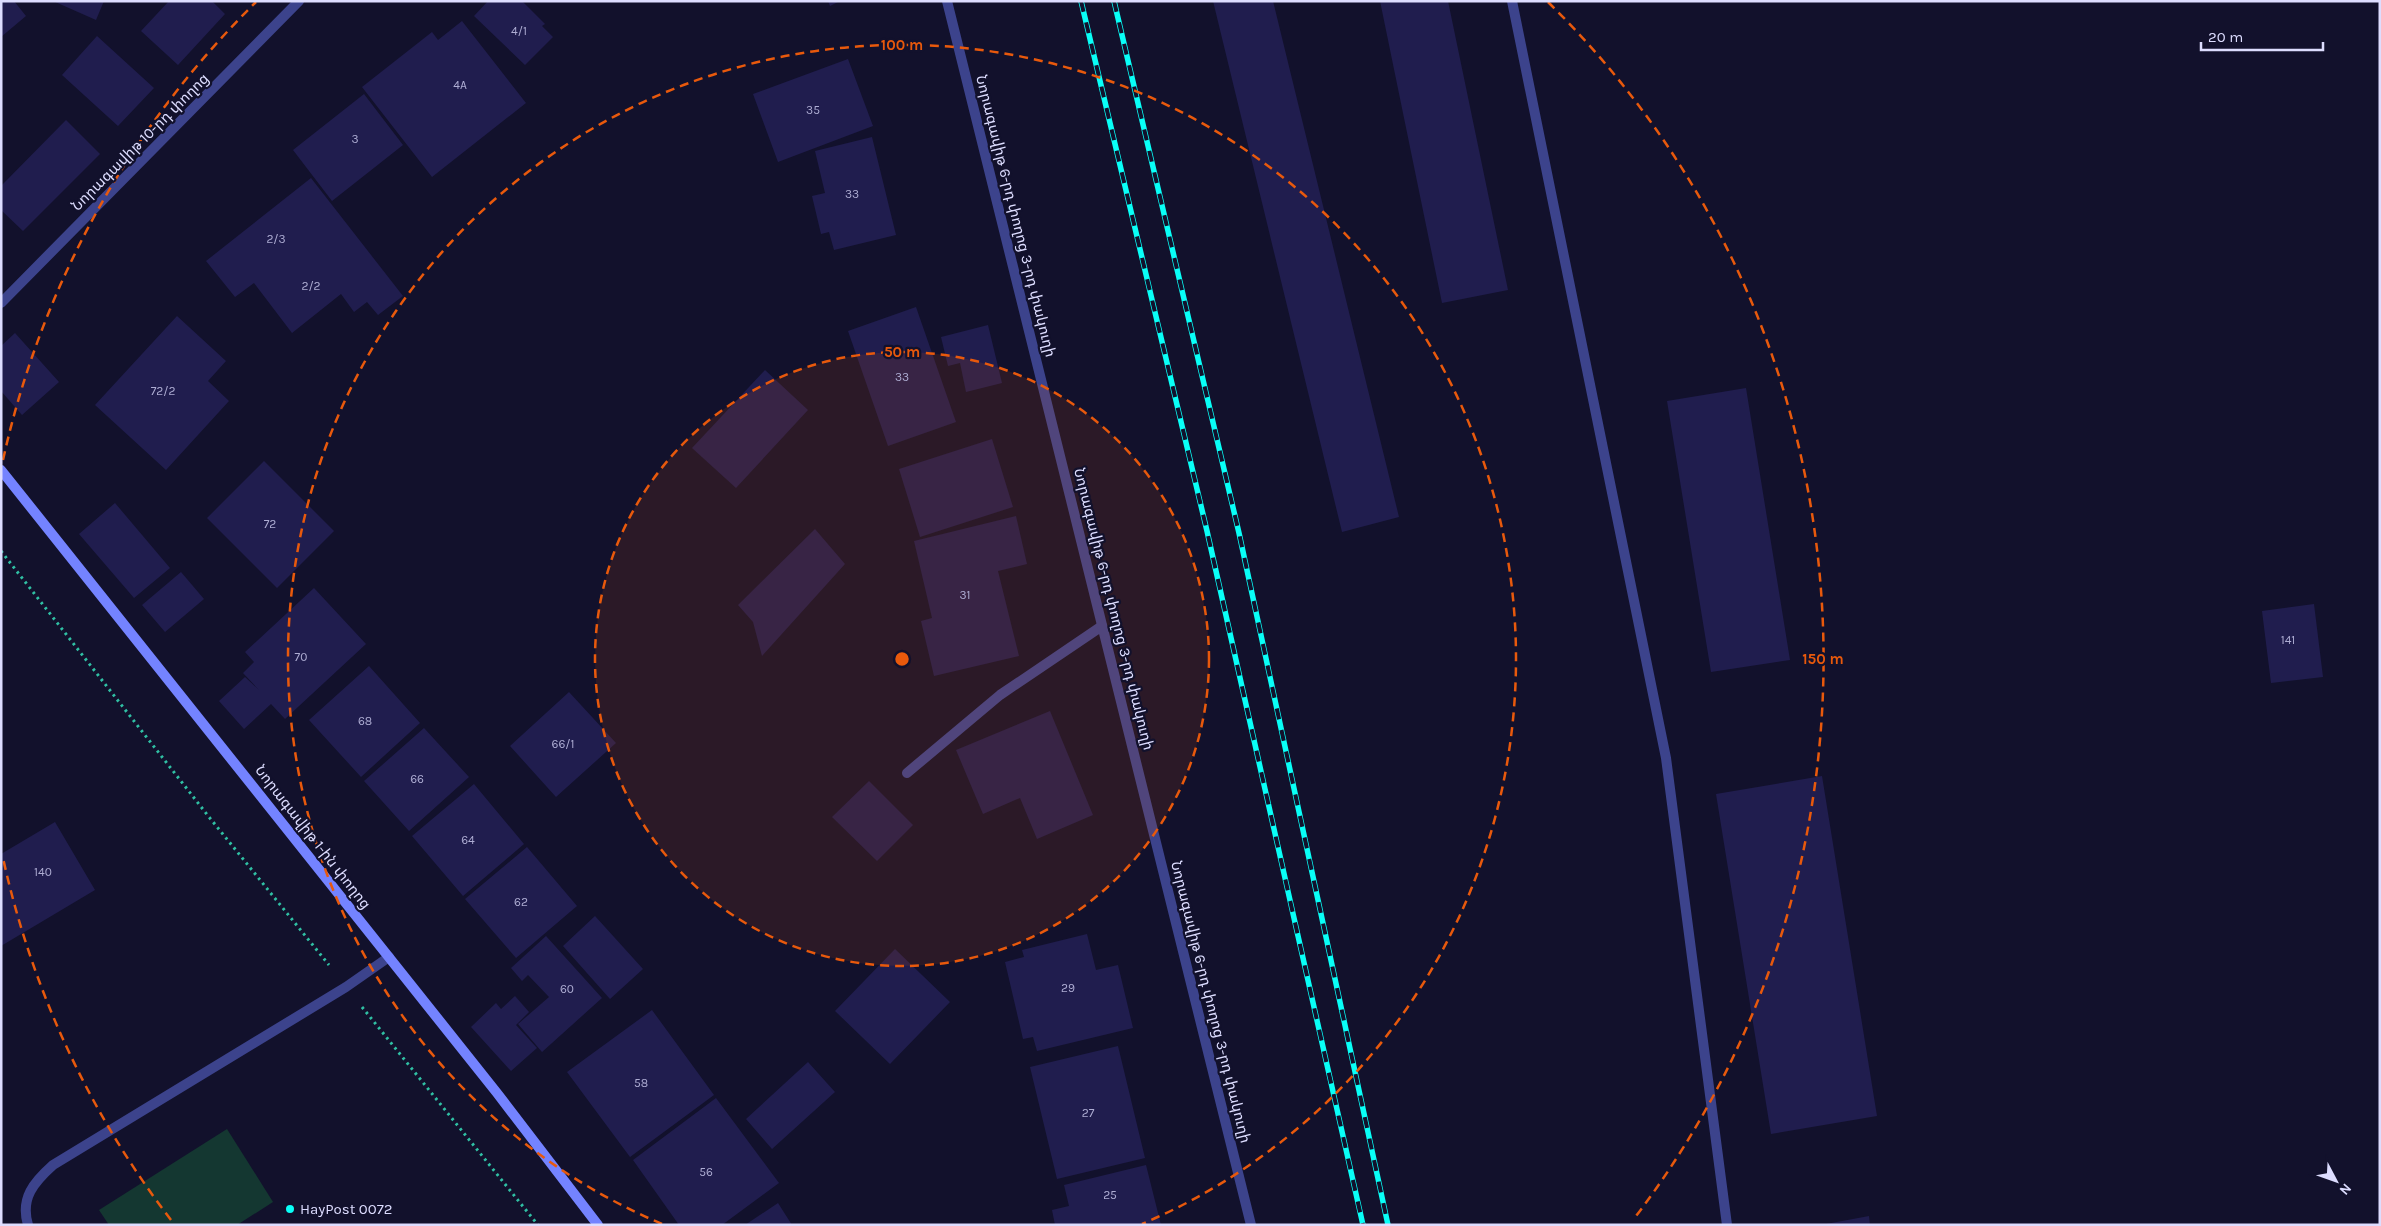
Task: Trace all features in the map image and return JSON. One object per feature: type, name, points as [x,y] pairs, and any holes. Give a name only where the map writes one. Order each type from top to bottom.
[{"type":"main road","name":"Նորագավիթ 1-ին փողոց","points":[[1,470],[584,1203],[598,1225]]},
{"type":"street","name":"Նորագավիթ 10-րդ փողոց","points":[[1,303],[299,1]]},
{"type":"street","name":"Նորագավիթ 6-րդ փողոց 3-րդ փակուղի","points":[[948,1],[1251,1225]]},
{"type":"street","points":[[1512,1],[1666,758],[1727,1225]]},
{"type":"street","points":[[907,772],[1000,695],[1102,626]]},
{"type":"street","points":[[28,1225],[25,1214],[26,1198],[36,1180],[53,1165],[346,987],[389,957]]},
{"type":"path","points":[[1,551],[209,817],[538,1225]]},
{"type":"green space","points":[[227,1129],[273,1202],[237,1225],[109,1225],[99,1210]]},
{"type":"building","points":[[1,1],[14,1],[26,16],[1,37]]},
{"type":"building","points":[[53,1],[104,1],[96,20]]},
{"type":"building","points":[[169,1],[212,1],[225,14],[178,65],[141,31]]},
{"type":"building","points":[[488,1],[522,1],[545,24],[542,26],[553,37],[525,65],[474,16]]},
{"type":"building","points":[[828,1],[840,1],[830,6]]},
{"type":"building","points":[[1213,1],[1273,1],[1399,517],[1342,532]]},
{"type":"building","points":[[1380,1],[1448,1],[1508,290],[1442,303]]},
{"type":"building","points":[[462,21],[526,103],[432,177],[362,87],[432,32],[438,40]]},
{"type":"building","points":[[97,36],[154,88],[118,126],[62,75]]},
{"type":"building","points":[[848,59],[873,126],[778,162],[753,94]]},
{"type":"building","points":[[364,94],[403,145],[332,201],[293,150]]},
{"type":"building","points":[[66,120],[100,154],[23,231],[1,210],[1,186]]},
{"type":"building","points":[[872,137],[896,235],[834,250],[829,232],[821,234],[812,196],[825,193],[815,151]]},
{"type":"building","points":[[311,178],[403,296],[378,315],[367,302],[354,312],[341,294],[292,333],[254,283],[235,297],[206,261]]},
{"type":"building","points":[[916,307],[956,422],[888,446],[848,331]]},
{"type":"building","points":[[177,316],[226,361],[208,381],[229,401],[166,470],[95,405]]},
{"type":"building","points":[[988,325],[1002,383],[966,392],[960,363],[948,366],[941,337]]},
{"type":"building","points":[[15,333],[59,382],[22,415],[1,391],[1,346]]},
{"type":"building","points":[[765,370],[808,410],[736,488],[692,448]]},
{"type":"building","points":[[1746,388],[1790,660],[1711,672],[1667,401]]},
{"type":"building","points":[[992,439],[1013,507],[920,537],[899,469]]},
{"type":"building","points":[[264,461],[334,531],[277,588],[207,518]]},
{"type":"building","points":[[115,503],[170,568],[134,598],[79,534]]},
{"type":"building","points":[[1016,516],[1027,564],[998,571],[1019,656],[934,676],[921,621],[932,618],[914,541]]},
{"type":"building","points":[[815,529],[845,564],[762,656],[753,622],[738,605]]},
{"type":"building","points":[[181,572],[204,599],[165,632],[142,605]]},
{"type":"building","points":[[314,588],[366,644],[285,719],[271,704],[244,729],[219,701],[245,677],[259,690],[243,673],[254,662],[245,652]]},
{"type":"building","points":[[2314,604],[2323,677],[2271,683],[2262,611]]},
{"type":"building","points":[[369,666],[420,723],[361,777],[309,720]]},
{"type":"building","points":[[569,692],[616,743],[556,797],[510,746]]},
{"type":"building","points":[[1050,711],[1093,815],[1037,839],[1020,798],[983,814],[956,750]]},
{"type":"building","points":[[424,728],[469,777],[409,831],[364,781]]},
{"type":"building","points":[[1822,776],[1877,1116],[1771,1134],[1716,794]]},
{"type":"building","points":[[869,781],[913,825],[877,861],[832,817]]},
{"type":"building","points":[[474,784],[524,844],[463,896],[412,836]]},
{"type":"building","points":[[55,822],[95,890],[1,946],[1,854]]},
{"type":"building","points":[[527,847],[577,906],[516,958],[465,899]]},
{"type":"building","points":[[595,916],[643,969],[610,999],[563,946]]},
{"type":"building","points":[[1087,934],[1096,970],[1118,965],[1133,1028],[1037,1051],[1033,1037],[1023,1039],[1005,962],[1024,957],[1022,950]]},
{"type":"building","points":[[546,936],[602,998],[542,1052],[518,1024],[549,997],[528,975],[522,981],[511,968]]},
{"type":"building","points":[[895,949],[950,1002],[890,1064],[835,1011]]},
{"type":"building","points":[[515,996],[529,1012],[516,1025],[537,1048],[511,1071],[471,1027],[496,1003],[501,1009]]},
{"type":"building","points":[[652,1010],[714,1095],[630,1157],[567,1072]]},
{"type":"building","points":[[1118,1046],[1145,1158],[1057,1179],[1030,1067]]},
{"type":"building","points":[[808,1062],[835,1092],[772,1149],[746,1119]]},
{"type":"building","points":[[716,1098],[779,1183],[722,1225],[679,1225],[633,1160]]},
{"type":"building","points":[[1146,1165],[1161,1225],[1055,1225],[1052,1210],[1069,1206],[1064,1185]]},
{"type":"building","points":[[778,1203],[792,1225],[745,1225]]},
{"type":"building","points":[[1869,1216],[1870,1225],[1826,1225],[1826,1224]]},
{"type":"railway","points":[[1081,1],[1207,531],[1363,1225]]},
{"type":"railway","points":[[1114,1],[1239,533],[1388,1225]]},
{"type":"place","name":"HayPost 0072","points":[[290,1209]]}]
